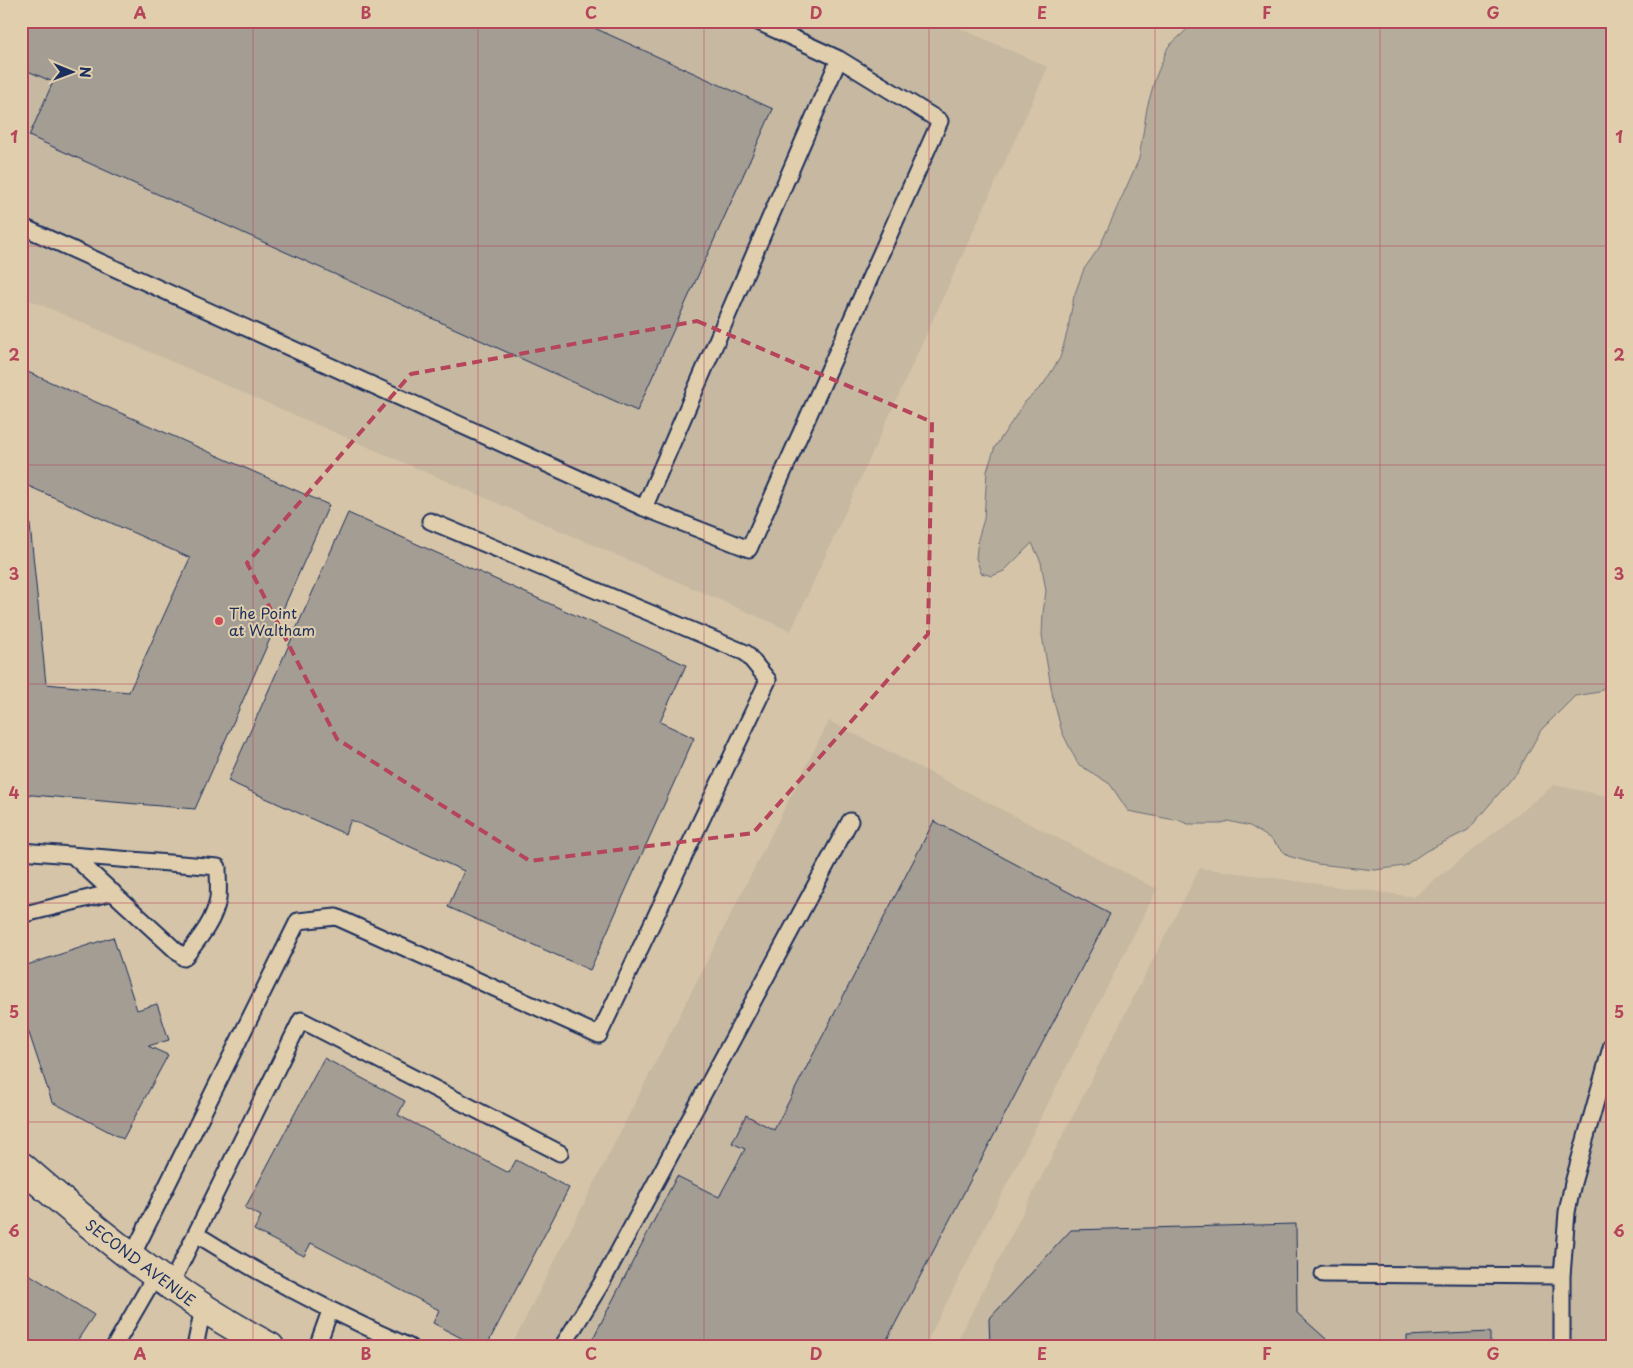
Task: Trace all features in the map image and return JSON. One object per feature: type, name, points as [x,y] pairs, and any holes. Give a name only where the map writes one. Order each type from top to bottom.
[{"type":"street","name":"SECOND AVENUE","points":[[21,1166],[131,1258],[203,1308],[270,1347]]},
{"type":"lane","points":[[21,226],[644,508],[749,549],[940,121],[839,59],[756,21]]},
{"type":"lane","points":[[644,508],[839,59]]},
{"type":"lane","points":[[131,1258],[298,921],[336,917],[598,1035],[768,680],[746,653],[430,522]]},
{"type":"lane","points":[[562,1347],[601,1284],[850,821]]},
{"type":"lane","points":[[21,851],[72,855],[218,867],[218,898],[214,913],[199,939],[184,958],[72,855]]},
{"type":"lane","points":[[21,915],[113,892]]},
{"type":"lane","points":[[114,1347],[196,1234],[300,1020],[560,1153]]},
{"type":"lane","points":[[1562,1347],[1562,1276],[1567,1212],[1573,1183],[1606,1088],[1612,1044]]},
{"type":"lane","points":[[196,1234],[245,1265],[330,1311],[410,1347]]},
{"type":"lane","points":[[1323,1274],[1562,1276]]},
{"type":"lane","points":[[195,1347],[203,1308]]},
{"type":"lane","points":[[317,1347],[330,1311]]},
{"type":"highlighted area","points":[[697,321],[932,422],[928,634],[753,833],[530,861],[337,739],[247,563],[411,374]]},
{"type":"shaded area","points":[[21,21],[943,21],[1048,67],[791,631],[21,296]]},
{"type":"shaded area","points":[[1196,21],[1612,21],[1612,678],[1599,692],[1575,696],[1541,730],[1518,771],[1468,830],[1426,851],[1404,866],[1375,870],[1317,864],[1288,856],[1271,839],[1250,826],[1228,821],[1219,824],[1188,824],[1176,819],[1128,811],[1110,784],[1078,764],[1062,732],[1053,698],[1042,635],[1046,591],[1041,562],[1032,543],[1004,571],[992,576],[981,573],[976,558],[978,539],[984,519],[987,471],[995,447],[1025,402],[1043,385],[1060,358],[1074,296],[1084,269],[1099,248],[1139,159],[1147,108],[1155,79],[1168,47]]},
{"type":"shaded area","points":[[829,721],[1157,889],[924,1347],[511,1347]]},
{"type":"shaded area","points":[[1554,785],[1612,797],[1612,1347],[954,1347],[1200,868],[1414,897]]},
{"type":"building","points":[[21,21],[579,21],[773,109],[637,411],[29,136],[53,82],[21,68]]},
{"type":"building","name":"The Point at Waltham","points":[[21,369],[329,505],[195,809],[21,794]],"holes":[[[26,485],[190,558],[129,692],[46,684]]]},
{"type":"building","points":[[348,513],[686,665],[660,722],[694,738],[590,970],[448,907],[464,871],[351,820],[345,834],[228,781]]},
{"type":"building","points":[[934,821],[1110,914],[883,1347],[589,1346],[677,1176],[719,1197],[745,1149],[732,1143],[746,1115],[774,1130]]},
{"type":"building","points":[[113,937],[137,1010],[157,1004],[169,1040],[148,1046],[168,1055],[123,1139],[52,1102],[21,1009],[21,967]]},
{"type":"building","points":[[324,1058],[405,1101],[398,1115],[509,1173],[516,1160],[569,1188],[486,1347],[478,1347],[433,1323],[439,1310],[311,1243],[304,1256],[254,1230],[261,1216],[245,1208]]},
{"type":"building","points":[[1296,1224],[1297,1313],[1334,1346],[1407,1345],[1407,1336],[1490,1332],[1490,1347],[990,1347],[989,1319],[1071,1230]]},
{"type":"building","points":[[21,1269],[94,1315],[73,1347],[21,1347]]},
{"type":"place","name":"The Point at Waltham","points":[[219,621]]}]
